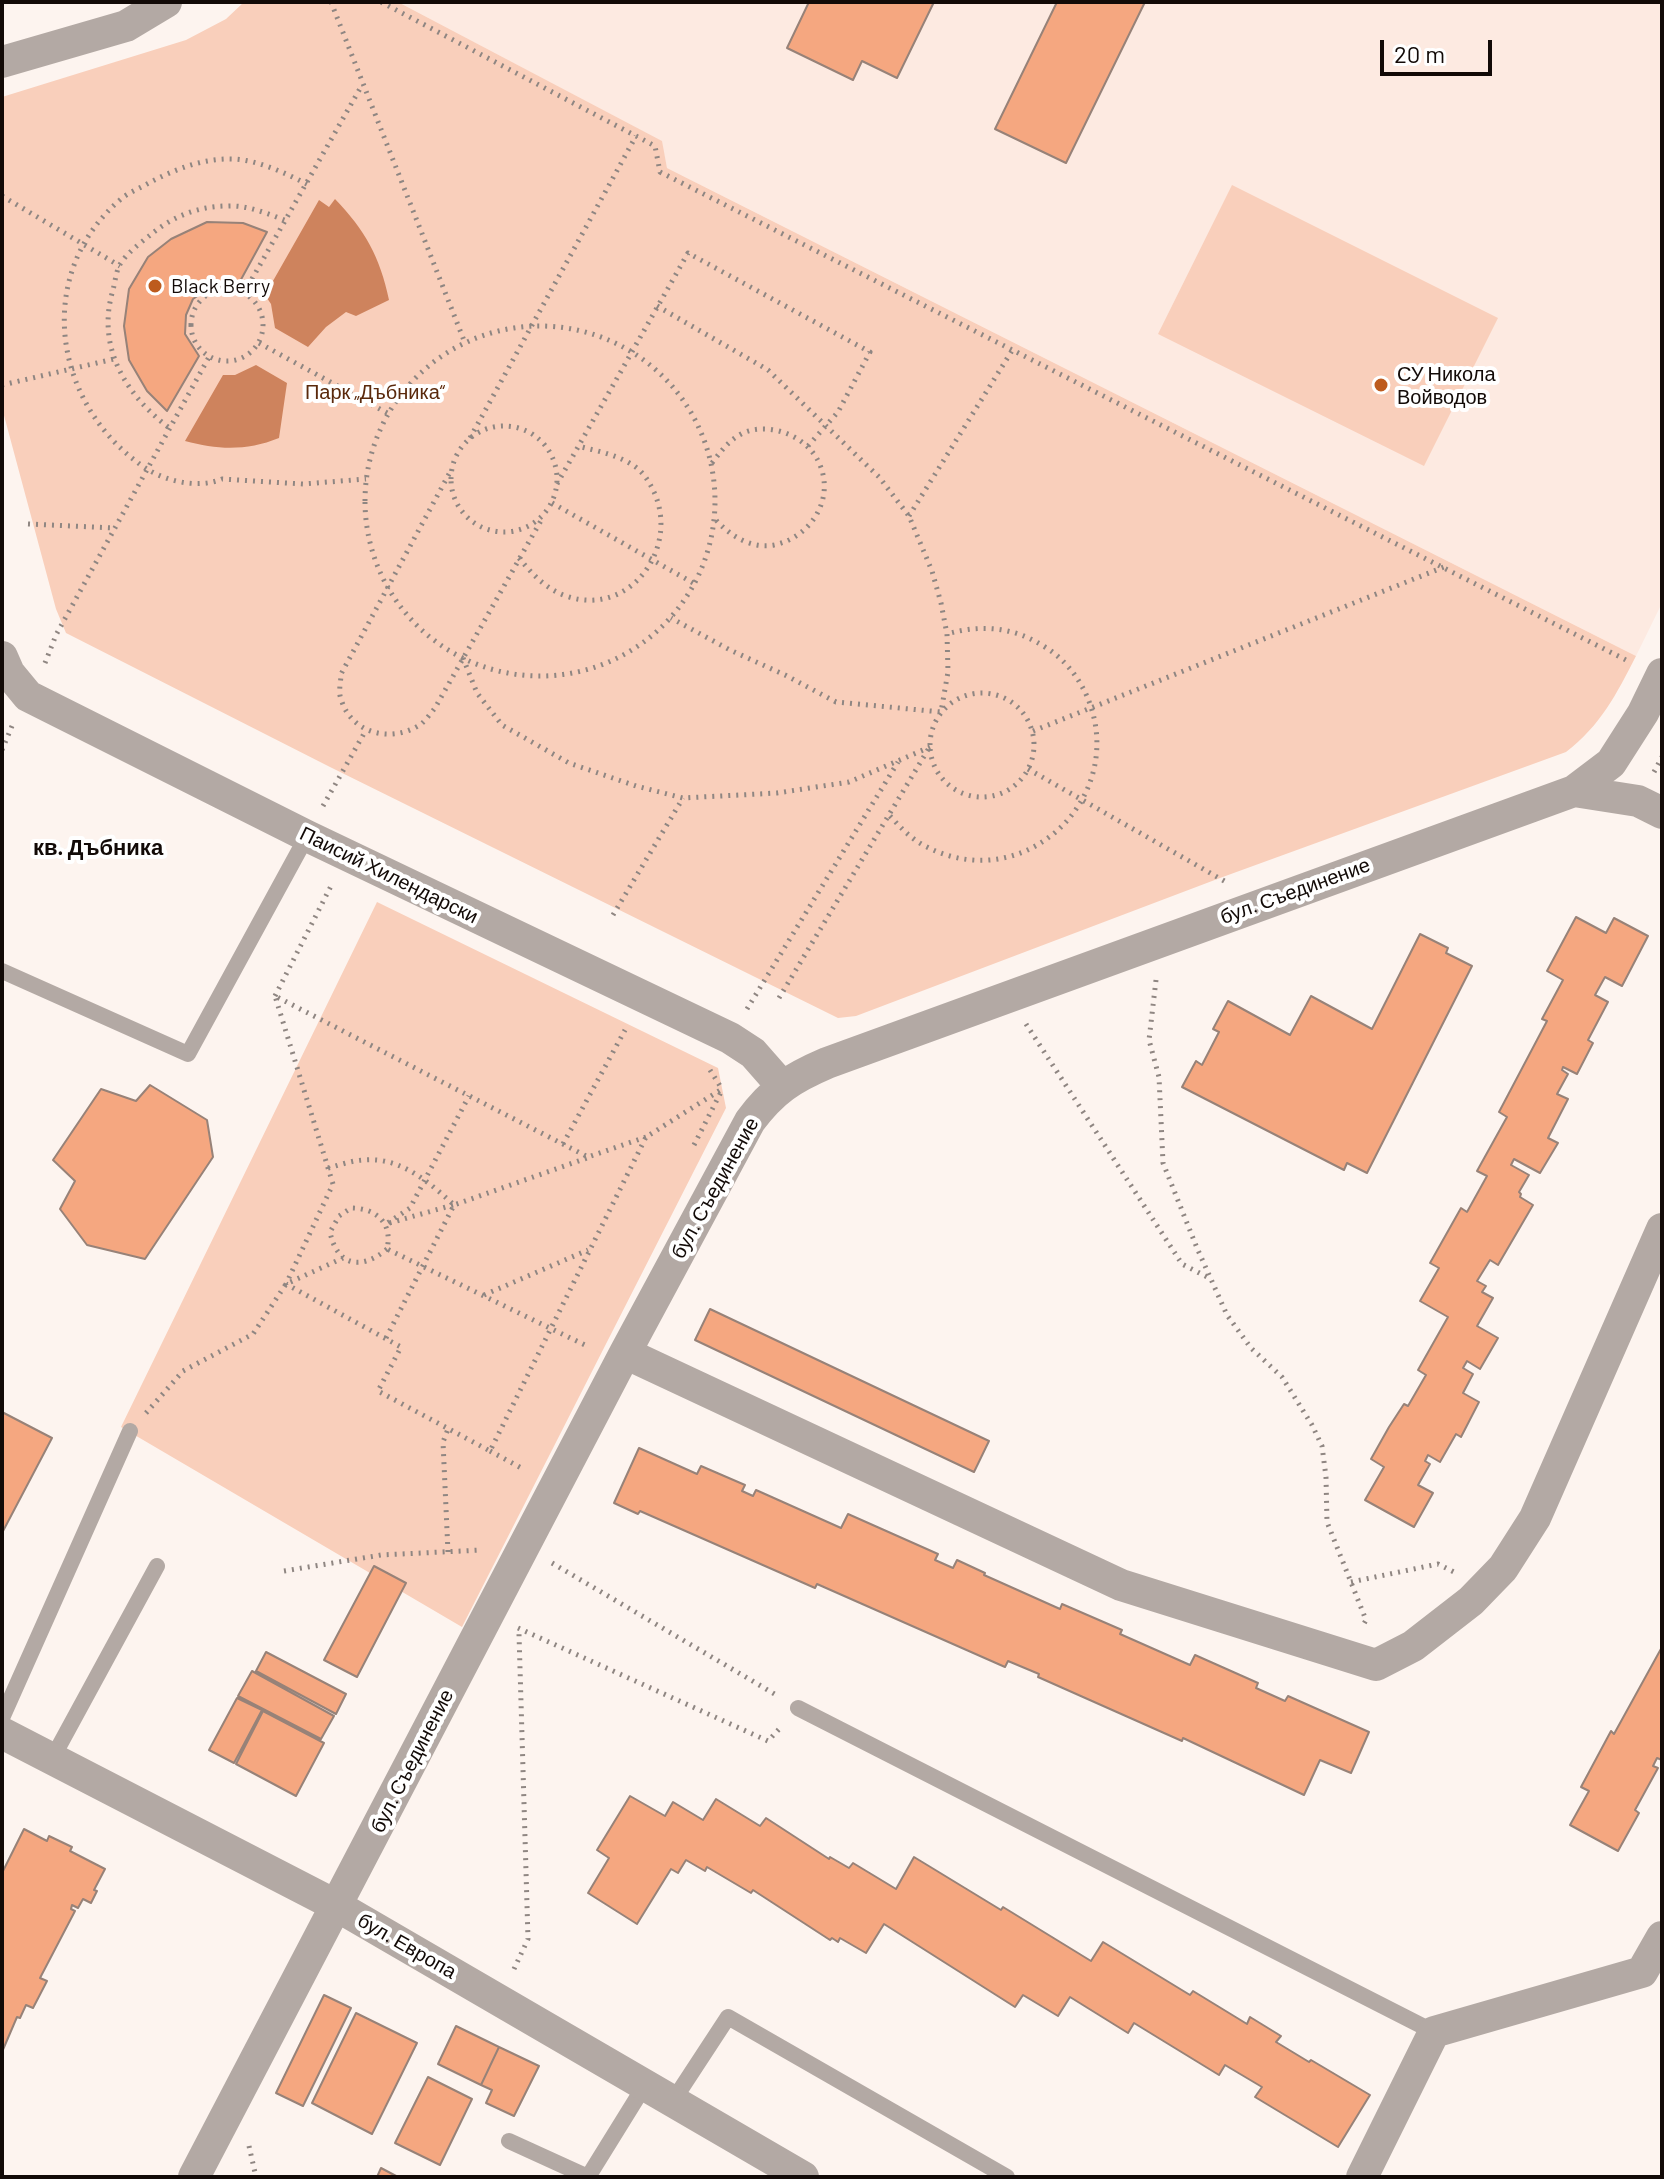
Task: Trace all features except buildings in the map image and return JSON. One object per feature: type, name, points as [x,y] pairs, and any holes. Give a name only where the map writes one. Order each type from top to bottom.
[{"type":"street","points":[[2,62],[126,26],[166,2]]},
{"type":"street","name":"Паисий Хилендарски","points":[[2,657],[9,673],[28,696],[307,836],[730,1038],[753,1053],[782,1086]]},
{"type":"street","name":"бул. Съединение","points":[[194,2177],[625,1353],[750,1121],[767,1099],[782,1086],[827,1063],[1574,791],[1611,763],[1643,713],[1652,671]]},
{"type":"street","points":[[1574,791],[1638,801],[1662,813]]},
{"type":"street","points":[[625,1353],[1121,1585],[1376,1665],[1413,1646],[1471,1601],[1503,1568],[1535,1518],[1662,1229]]},
{"type":"street","name":"бул. Европа","points":[[2,1733],[337,1906],[803,2177]]},
{"type":"street","points":[[1362,2177],[1434,2032],[1642,1972],[1662,1937]]},
{"type":"lane","points":[[2,971],[188,1054],[307,836]]},
{"type":"lane","points":[[2,1718],[130,1431]]},
{"type":"lane","points":[[52,1759],[157,1566]]},
{"type":"lane","points":[[798,1708],[1434,2032]]},
{"type":"lane","points":[[673,2101],[728,2017],[1007,2177]]},
{"type":"lane","points":[[509,2141],[588,2177],[645,2085]]},
{"type":"path","points":[[331,2],[465,343]]},
{"type":"path","points":[[381,2],[655,146],[660,172],[1652,671]]},
{"type":"path","points":[[244,293],[363,84]]},
{"type":"path","points":[[636,136],[470,438],[458,452],[341,674],[340,697],[349,715],[366,730],[392,736],[420,726],[435,708],[552,503],[557,484],[688,253],[870,352],[838,412],[808,446]]},
{"type":"path","points":[[307,184],[281,170],[233,159],[177,167],[121,199],[97,225],[74,265],[66,299],[64,332],[71,370],[93,418],[116,446],[148,470],[190,483],[211,484],[222,479],[303,484],[366,479]]},
{"type":"path","points":[[2,196],[120,266]]},
{"type":"path","points":[[168,427],[146,410],[127,387],[114,359],[108,333],[110,301],[120,266],[134,247],[167,222],[194,209],[229,206],[252,209],[287,221]]},
{"type":"path","points":[[226,289],[244,293],[258,306],[261,315],[263,325],[259,343],[245,357],[228,362],[209,357],[196,345],[191,326],[195,308],[208,294],[226,289]]},
{"type":"path","points":[[657,306],[768,370],[879,477],[909,516],[932,571],[947,634],[948,672],[941,712],[932,728],[930,747],[935,769],[950,786],[970,796],[993,797],[1013,787],[1028,769],[1034,750],[1033,731],[1022,711],[1004,697],[981,692],[959,698],[941,712],[836,702],[671,618]]},
{"type":"path","points":[[532,326],[584,331],[632,351],[658,371],[694,416],[712,464],[716,500],[706,559],[695,584],[671,618],[645,642],[615,660],[582,672],[547,677],[489,670],[463,658],[424,633],[387,590],[371,549],[366,514],[366,479],[374,446],[389,414],[409,385],[435,361],[465,343],[496,332],[532,326]]},
{"type":"path","points":[[259,343],[389,414]]},
{"type":"path","points":[[909,516],[1013,349]]},
{"type":"path","points":[[42,671],[56,635],[209,357]]},
{"type":"path","points":[[2,385],[114,359]]},
{"type":"path","points":[[470,438],[489,428],[509,426],[529,432],[546,445],[556,463],[557,484]]},
{"type":"path","points":[[712,464],[725,446],[744,433],[767,429],[789,434],[808,446],[821,466],[825,488],[820,510],[807,529],[788,542],[766,546],[743,542],[714,519]]},
{"type":"path","points":[[519,558],[545,586],[567,597],[592,600],[617,594],[638,581],[654,561],[661,536],[661,508],[649,480],[633,465],[611,454],[578,446]]},
{"type":"path","points":[[449,474],[458,508],[471,523],[489,531],[508,533],[527,528],[543,517]]},
{"type":"path","points":[[552,503],[695,584]]},
{"type":"path","points":[[28,524],[115,528]]},
{"type":"path","points":[[1033,731],[1444,567]]},
{"type":"path","points":[[890,816],[906,834],[925,847],[958,858],[992,860],[1037,846],[1064,824],[1083,800],[1092,779],[1096,761],[1096,732],[1092,707],[1068,666],[1033,639],[991,627],[969,628],[947,634]]},
{"type":"path","points":[[463,658],[477,693],[502,725],[569,763],[683,798],[777,793],[849,782],[930,747]]},
{"type":"path","points":[[2,750],[17,714]]},
{"type":"path","points":[[323,806],[366,730]]},
{"type":"path","points":[[779,998],[930,747]]},
{"type":"path","points":[[743,1017],[898,762]]},
{"type":"path","points":[[1028,769],[1230,884]]},
{"type":"path","points":[[613,915],[683,798]]},
{"type":"path","points":[[130,1431],[183,1371],[253,1334],[286,1284],[333,1184],[275,996],[334,880]]},
{"type":"path","points":[[1157,971],[1149,1040],[1159,1077],[1163,1163],[1227,1315],[1251,1348],[1282,1377],[1322,1446],[1327,1522],[1366,1620],[1349,1657]]},
{"type":"path","points":[[275,996],[588,1157]]},
{"type":"path","points":[[1024,1020],[1182,1264],[1211,1279]]},
{"type":"path","points":[[611,1023],[638,1036]]},
{"type":"path","points":[[563,1144],[625,1030]]},
{"type":"path","points":[[386,1224],[454,1205],[646,1137],[722,1089],[713,1071],[700,1065]]},
{"type":"path","points":[[386,1224],[410,1208],[469,1096]]},
{"type":"path","points":[[286,1284],[401,1347],[378,1391],[490,1451],[646,1137]]},
{"type":"path","points":[[328,1168],[366,1160],[392,1162],[424,1178],[454,1205]]},
{"type":"path","points":[[386,1338],[454,1205]]},
{"type":"path","points":[[351,1208],[360,1208],[375,1213],[386,1224],[389,1237],[387,1249],[375,1259],[358,1264],[343,1258],[333,1246],[330,1232],[339,1216],[351,1208]]},
{"type":"path","points":[[387,1249],[590,1348]]},
{"type":"path","points":[[484,1295],[589,1250]]},
{"type":"path","points":[[286,1284],[343,1258]]},
{"type":"path","points":[[448,1429],[443,1442],[448,1552]]},
{"type":"path","points":[[284,1571],[381,1555],[523,1548],[798,1708]]},
{"type":"path","points":[[1351,1582],[1438,1564],[1484,1588]]},
{"type":"path","points":[[489,1612],[519,1629],[768,1741]]},
{"type":"path","points":[[500,2000],[528,1939],[519,1629]]},
{"type":"shaded area","name":"СУ Никола Войводов","points":[[398,2],[1662,2],[1662,603],[1636,656],[667,168],[661,141]]},
{"type":"shaded area","points":[[335,199],[370,245],[389,300],[356,316],[346,312],[326,327],[308,347],[275,328],[271,304],[265,295],[319,200],[329,207]]},
{"type":"shaded area","points":[[256,365],[287,383],[279,438],[232,448],[185,441],[223,375],[235,375]]},
{"type":"green space","name":"Парк „Дъбника“","points":[[244,2],[398,2],[662,141],[667,168],[1636,656],[1598,720],[1566,752],[1220,878],[856,1016],[838,1018],[66,633],[56,609],[2,408],[2,97],[186,40],[226,19]]},
{"type":"green space","points":[[1232,185],[1498,318],[1424,466],[1158,334]]},
{"type":"green space","points":[[377,902],[718,1068],[726,1108],[462,1627],[121,1427]]},
{"type":"place","name":"Black Berry","points":[[155,286]]},
{"type":"place","name":"СУ Никола Войводов","points":[[1381,385]]},
{"type":"district","name":"кв. Дъбника","points":[[98,848]]}]
